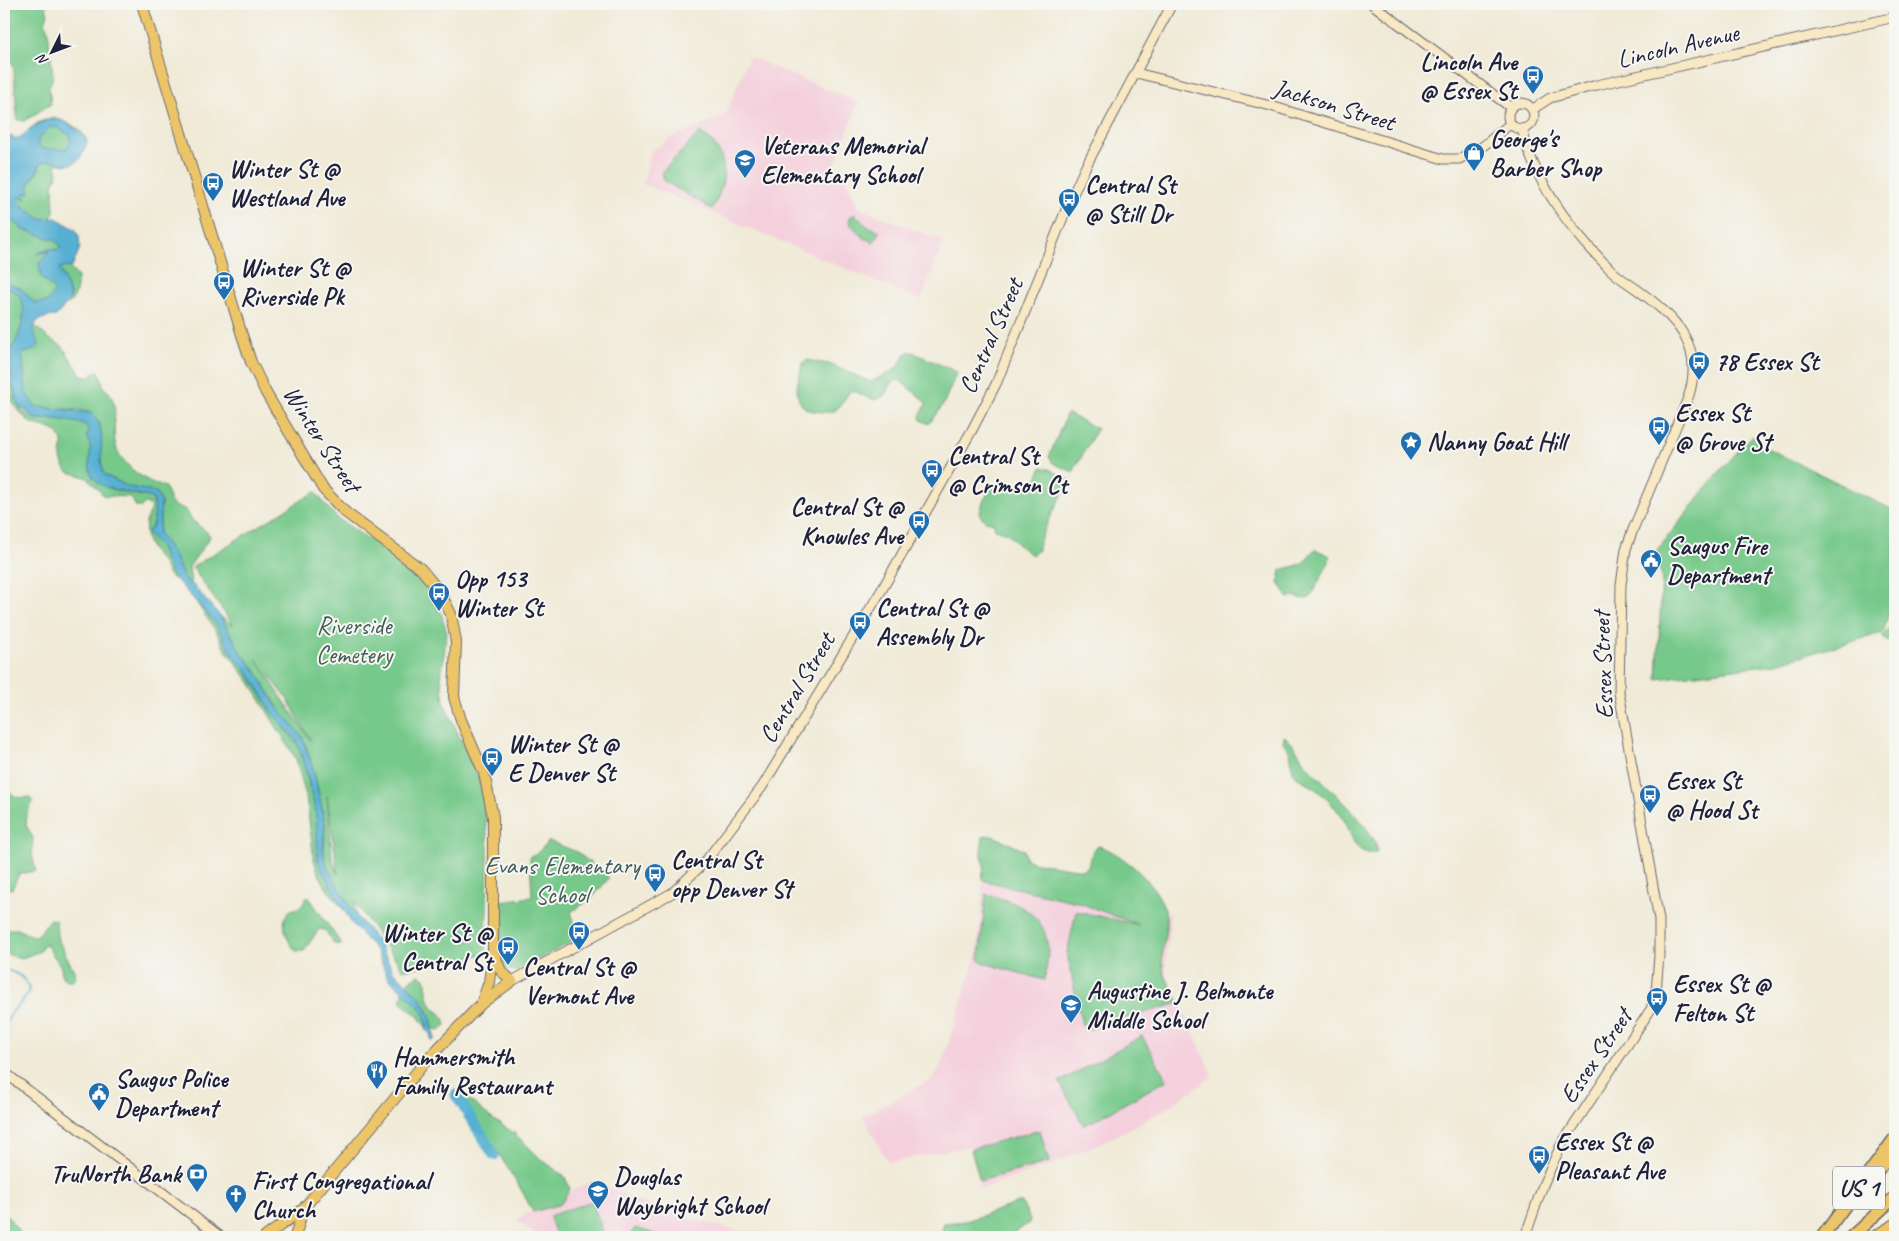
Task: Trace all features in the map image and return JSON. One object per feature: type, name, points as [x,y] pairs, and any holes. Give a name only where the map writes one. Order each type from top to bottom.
[{"type":"highway","name":"US 1","points":[[1824,1237],[1895,1138]]},
{"type":"highway","name":"US 1","points":[[1851,1237],[1895,1197]]},
{"type":"main road","name":"Winter Street","points":[[142,4],[242,335],[260,382],[323,488],[345,512],[406,555],[422,569],[440,592],[451,614],[456,642],[454,697],[461,720],[484,773],[493,817],[493,952],[490,982],[482,1004]]},
{"type":"main road","name":"Central Street","points":[[266,1236],[303,1209],[426,1061],[482,1004],[512,981],[672,893],[705,862],[762,787],[884,586],[972,430],[1003,367],[1070,201],[1172,4]]},
{"type":"main road","points":[[1372,4],[1510,107]]},
{"type":"main road","name":"Lincoln Avenue","points":[[1533,110],[1550,98],[1597,85],[1895,17]]},
{"type":"main road","name":"Jackson Street","points":[[1136,73],[1271,106],[1443,159],[1459,159],[1482,147],[1510,124]]},
{"type":"main road","points":[[1516,103],[1524,103],[1533,110],[1532,124],[1522,129],[1510,124],[1507,114],[1510,107],[1516,103]]},
{"type":"main road","name":"Essex Street","points":[[1522,129],[1526,149],[1539,176],[1576,233],[1609,269],[1650,299],[1677,324],[1688,343],[1694,365],[1693,381],[1688,398],[1630,538],[1623,563],[1621,585],[1618,668],[1620,702],[1659,914],[1660,946],[1655,998],[1643,1024],[1561,1145],[1543,1185],[1525,1237]]},
{"type":"main road","name":"Winter Street","points":[[493,952],[501,971],[512,981]]},
{"type":"main road","points":[[4,1072],[221,1237]]},
{"type":"main road","points":[[1824,1237],[1895,1150]]},
{"type":"main road","points":[[294,1237],[303,1209]]},
{"type":"main road","points":[[1873,1237],[1895,1224]]},
{"type":"main road","points":[[266,1236],[276,1233],[282,1237]]},
{"type":"shaded area","name":"Veterans Memorial Elementary School","points":[[749,57],[859,103],[833,169],[843,173],[859,208],[944,241],[921,300],[643,184],[651,151],[675,136],[726,114]]},
{"type":"shaded area","name":"Augustine J. Belmonte Middle School","points":[[982,881],[1161,920],[1171,911],[1165,971],[1213,1076],[1164,1110],[1115,1136],[1048,1166],[981,1189],[969,1146],[888,1163],[863,1116],[929,1081],[936,1074],[943,1060],[976,956],[981,920]]},
{"type":"shaded area","name":"Douglas Waybright School","points":[[593,1180],[643,1203],[681,1217],[731,1229],[777,1235],[777,1237],[537,1237],[517,1219]]},
{"type":"green space","points":[[4,4],[14,8],[21,4],[45,4],[48,14],[45,23],[48,30],[53,76],[49,88],[51,104],[24,121],[18,120],[14,71],[12,61],[4,47]]},
{"type":"green space","points":[[52,118],[77,128],[87,142],[76,161],[67,165],[55,163],[58,172],[53,186],[54,211],[51,218],[42,220],[31,213],[18,200],[21,196],[25,199],[23,193],[30,193],[28,187],[39,169],[43,152],[28,130],[39,122]]},
{"type":"green space","points":[[700,132],[717,149],[722,158],[724,168],[721,188],[712,209],[664,181],[662,172]]},
{"type":"green space","points":[[4,165],[6,166],[12,221],[19,225],[22,230],[48,233],[67,250],[49,249],[42,252],[50,253],[41,261],[43,279],[55,290],[52,297],[45,302],[34,303],[22,289],[4,282]]},
{"type":"green space","points":[[855,214],[867,226],[879,231],[878,237],[873,242],[864,238],[849,223],[850,217]]},
{"type":"green space","points":[[68,266],[78,277],[75,295],[68,304],[71,295],[59,268]]},
{"type":"green space","points":[[4,285],[20,296],[24,309],[20,332],[10,351],[12,383],[19,405],[24,413],[33,418],[69,420],[94,426],[90,455],[93,474],[98,481],[119,491],[152,498],[156,511],[150,533],[160,547],[176,580],[168,575],[146,537],[147,519],[152,509],[150,505],[145,503],[141,507],[136,507],[131,497],[104,496],[88,478],[68,472],[61,457],[62,443],[59,435],[50,428],[30,422],[4,393]]},
{"type":"green space","points":[[34,325],[48,338],[62,346],[83,377],[89,377],[96,371],[99,371],[104,388],[109,393],[114,405],[114,435],[117,450],[121,457],[142,477],[165,487],[170,502],[175,506],[185,509],[193,521],[209,534],[210,537],[189,567],[191,583],[185,580],[173,553],[159,534],[161,502],[156,492],[129,487],[105,475],[101,461],[101,431],[95,417],[82,410],[43,409],[36,407],[26,397],[21,382],[20,365],[23,349]]},
{"type":"green space","points":[[907,352],[912,352],[957,372],[943,405],[929,424],[921,420],[920,416],[926,404],[925,401],[899,380],[889,387],[881,398],[877,399],[868,398],[851,390],[833,412],[813,411],[807,409],[800,402],[797,392],[798,382],[802,366],[806,360],[829,364],[871,382],[896,369]]},
{"type":"green space","points":[[1067,413],[1097,429],[1073,472],[1053,463],[1049,457]]},
{"type":"green space","points":[[1753,435],[1763,446],[1895,511],[1895,591],[1883,633],[1773,664],[1657,679],[1662,576],[1654,554],[1720,471]]},
{"type":"green space","points":[[1042,467],[1069,480],[1042,536],[1038,550],[1032,555],[1019,546],[1009,534],[995,529],[994,523],[983,519],[980,513],[986,497],[996,484],[1003,483],[1018,489],[1025,489],[1036,480]]},
{"type":"green space","name":"Riverside Cemetery","points":[[315,492],[337,518],[389,553],[422,582],[440,610],[447,633],[441,677],[444,703],[479,779],[485,809],[488,848],[486,954],[403,970],[354,901],[357,917],[329,871],[324,856],[325,823],[314,772],[305,743],[279,709],[256,671],[240,651],[221,617],[233,625],[192,567]],"holes":[[[256,659],[287,698],[311,741]],[[327,796],[338,874],[332,858]]]},
{"type":"green space","points":[[1315,549],[1330,556],[1329,562],[1310,598],[1305,599],[1291,596],[1289,599],[1279,582],[1281,570],[1302,564]]},
{"type":"green space","points":[[192,595],[216,624],[273,713],[299,746],[316,813],[321,868],[347,914],[327,889],[314,860],[306,796],[296,759],[249,681],[224,648],[218,635]]},
{"type":"green space","points":[[1895,616],[1895,640],[1886,641],[1882,636],[1891,627]]},
{"type":"green space","points":[[1284,736],[1311,770],[1360,820],[1375,842],[1377,851],[1375,853],[1367,853],[1357,847],[1334,806],[1318,791],[1293,773],[1290,752],[1283,742]]},
{"type":"green space","points":[[4,780],[7,789],[13,795],[20,798],[29,797],[33,802],[27,813],[26,825],[33,838],[32,855],[36,871],[19,874],[12,889],[4,888]]},
{"type":"green space","points":[[986,835],[1001,839],[1024,850],[1026,859],[1032,862],[1083,870],[1088,866],[1093,850],[1099,846],[1109,850],[1130,864],[1149,883],[1163,905],[1166,915],[1166,928],[1162,962],[1164,972],[1179,1003],[1089,1029],[1082,1025],[1067,954],[1076,911],[1139,925],[1077,902],[985,881],[982,879],[984,866],[981,850],[983,837]]},
{"type":"green space","name":"Evans Elementary School","points":[[549,841],[577,852],[609,878],[591,899],[571,912],[579,938],[516,971],[510,970],[504,967],[500,960],[501,901],[532,897],[530,856],[536,854]]},
{"type":"green space","points":[[986,894],[1018,905],[1039,922],[1045,932],[1047,946],[1044,980],[984,963],[979,959]]},
{"type":"green space","points":[[308,896],[342,945],[334,944],[325,930],[319,929],[304,951],[296,951],[293,948],[286,933],[285,918],[289,911],[299,907]]},
{"type":"green space","points":[[50,919],[56,920],[57,937],[75,973],[76,978],[72,982],[62,977],[61,967],[45,943],[40,951],[20,959],[5,953],[4,926],[7,929],[18,929],[35,936]]},
{"type":"green space","points":[[419,975],[425,978],[430,1003],[443,1016],[446,1025],[440,1030],[433,1029],[429,1013],[407,983]]},
{"type":"green space","points":[[403,992],[423,1011],[426,1027],[417,1015],[401,1003]]},
{"type":"green space","points":[[1142,1036],[1167,1080],[1084,1126],[1059,1082]]},
{"type":"green space","points":[[460,1092],[491,1118],[514,1133],[541,1159],[565,1177],[570,1189],[561,1204],[533,1212],[522,1191]]},
{"type":"green space","points":[[1040,1130],[1049,1162],[980,1181],[971,1149]]},
{"type":"green space","points":[[592,1201],[605,1237],[557,1237],[549,1216]]},
{"type":"green space","points":[[1022,1203],[1030,1220],[1029,1223],[1011,1235],[945,1237],[942,1231],[944,1223],[966,1221]]},
{"type":"green space","points":[[4,1211],[23,1237],[4,1237]]},
{"type":"green space","points":[[635,1228],[655,1234],[654,1237],[628,1237]]},
{"type":"water","points":[[4,61],[9,79],[5,124],[7,137],[12,136],[12,139],[19,137],[46,120],[58,119],[80,132],[87,142],[82,154],[72,164],[48,161],[41,163],[28,187],[30,193],[23,193],[26,199],[21,196],[19,199],[21,205],[41,219],[56,218],[75,229],[79,237],[80,248],[72,267],[59,268],[69,290],[70,300],[56,316],[43,318],[36,323],[34,332],[39,345],[36,349],[22,354],[26,393],[35,406],[91,413],[97,419],[100,427],[101,460],[105,475],[129,487],[156,492],[161,502],[159,534],[173,553],[185,580],[191,583],[221,617],[240,651],[256,671],[275,704],[302,736],[314,772],[325,823],[323,851],[327,867],[354,913],[378,941],[393,971],[421,998],[431,1019],[435,1039],[432,1041],[429,1032],[425,1030],[427,1026],[425,1017],[418,1005],[388,978],[376,950],[352,924],[321,868],[318,861],[316,813],[304,761],[296,740],[273,713],[248,672],[232,654],[216,624],[171,574],[160,547],[147,532],[152,526],[155,513],[154,500],[143,495],[108,487],[95,480],[90,469],[90,447],[86,436],[89,432],[85,424],[51,418],[35,419],[18,405],[11,377],[10,351],[22,325],[23,303],[15,292],[4,285],[4,282],[22,289],[34,303],[48,302],[55,290],[41,277],[39,263],[50,251],[37,254],[48,249],[58,250],[61,247],[55,239],[22,230],[19,225],[4,215],[6,170],[4,168]],"holes":[[[50,127],[58,128],[70,135],[70,143],[66,149],[43,149],[38,145],[38,139]]]},
{"type":"waterway","points":[[4,969],[17,974],[23,979],[29,990],[7,1022],[8,1037]]},
{"type":"waterway","points":[[456,1095],[494,1155]]},
{"type":"place","name":"Lincoln Ave @ Essex St","points":[[1533,95]]},
{"type":"place","name":"George's Barber Shop","points":[[1474,172]]},
{"type":"place","name":"Veterans Memorial Elementary School","points":[[745,179]]},
{"type":"place","name":"Winter St @ Westland Ave","points":[[213,202]]},
{"type":"place","name":"Central St @ Still Dr","points":[[1069,218]]},
{"type":"place","name":"Winter St @ Riverside Pk","points":[[224,301]]},
{"type":"place","name":"78 Essex St","points":[[1699,381]]},
{"type":"place","name":"Essex St @ Grove St","points":[[1659,446]]},
{"type":"place","name":"Nanny Goat Hill","points":[[1411,461]]},
{"type":"place","name":"Central St @ Crimson Ct","points":[[932,489]]},
{"type":"place","name":"Central St @ Knowles Ave","points":[[919,540]]},
{"type":"place","name":"Saugus Fire Department","points":[[1651,579]]},
{"type":"place","name":"Opp 153 Winter St","points":[[439,612]]},
{"type":"place","name":"Central St @ Assembly Dr","points":[[860,641]]},
{"type":"place","name":"Winter St @ E Denver St","points":[[492,777]]},
{"type":"place","name":"Essex St @ Hood St","points":[[1650,814]]},
{"type":"place","name":"Central St opp Denver St","points":[[655,893]]},
{"type":"place","name":"Central St @ Vermont Ave","points":[[579,951]]},
{"type":"place","name":"Winter St @ Central St","points":[[508,966]]},
{"type":"place","name":"Essex St @ Felton St","points":[[1657,1017]]},
{"type":"place","name":"Augustine J. Belmonte Middle School","points":[[1071,1024]]},
{"type":"place","name":"Hammersmith Family Restaurant","points":[[377,1090]]},
{"type":"place","name":"Saugus Police Department","points":[[99,1112]]},
{"type":"place","name":"Essex St @ Pleasant Ave","points":[[1539,1175]]},
{"type":"place","name":"TruNorth Bank","points":[[197,1193]]},
{"type":"place","name":"Douglas Waybright School","points":[[598,1210]]},
{"type":"place","name":"First Congregational Church","points":[[236,1214]]}]
